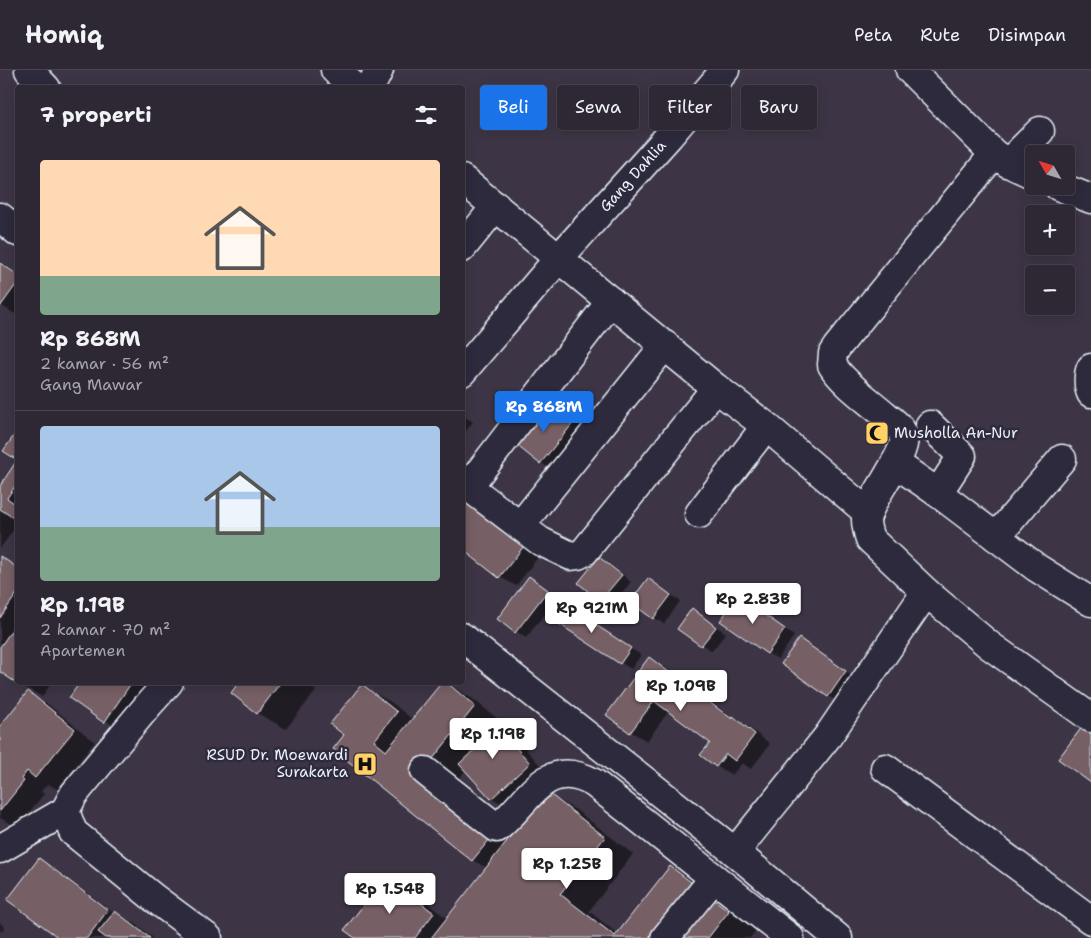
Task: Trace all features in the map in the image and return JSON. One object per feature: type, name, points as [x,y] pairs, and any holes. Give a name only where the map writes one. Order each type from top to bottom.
[{"type":"street","points":[[29,70],[43,85]]},
{"type":"street","points":[[335,70],[352,85]]},
{"type":"street","points":[[372,85],[379,70]]},
{"type":"street","name":"Gang Dahlia","points":[[465,368],[559,258],[726,70]]},
{"type":"street","points":[[910,70],[1001,158],[1025,170]]},
{"type":"street","points":[[1040,131],[1001,158],[837,347],[832,365],[835,371],[902,431],[904,442],[868,514],[867,530],[870,539],[926,592],[990,645],[1091,718]]},
{"type":"street","points":[[465,181],[716,388],[766,426],[868,514]]},
{"type":"street","points":[[1075,193],[1091,199]]},
{"type":"street","points":[[465,244],[496,206]]},
{"type":"street","points":[[0,217],[15,230]]},
{"type":"street","points":[[611,300],[465,484],[540,541],[571,556],[578,555],[584,552],[716,388]]},
{"type":"street","points":[[520,526],[665,345]]},
{"type":"street","points":[[1091,368],[1089,371],[1089,390],[1091,393]]},
{"type":"street","points":[[930,425],[962,456],[938,493]]},
{"type":"street","points":[[699,514],[766,426]]},
{"type":"street","points":[[996,537],[1062,459]]},
{"type":"street","points":[[895,463],[1037,568],[1091,602]]},
{"type":"street","points":[[735,852],[828,736],[926,592]]},
{"type":"street","points":[[465,639],[735,852],[838,938]]},
{"type":"street","points":[[0,849],[66,811],[79,789],[166,685]]},
{"type":"street","points":[[886,768],[1091,920]]},
{"type":"street","points":[[425,771],[497,828],[550,778],[561,774],[584,777],[790,938]]},
{"type":"street","points":[[66,811],[73,832],[154,898],[208,938]]},
{"type":"street","points":[[665,938],[714,878]]},
{"type":"building","points":[[0,263],[15,273],[15,286],[0,307]]},
{"type":"building","points":[[549,402],[574,422],[540,464],[515,444]]},
{"type":"building","points":[[15,434],[15,459],[3,451]]},
{"type":"building","points":[[15,463],[15,486],[7,498],[15,504],[15,519],[0,509],[0,486]]},
{"type":"building","points":[[465,500],[524,546],[499,578],[465,551]]},
{"type":"building","points":[[0,556],[15,566],[15,596],[0,618]]},
{"type":"building","points":[[599,557],[622,575],[600,601],[578,583]]},
{"type":"building","points":[[529,576],[548,590],[515,633],[497,619]]},
{"type":"building","points":[[648,578],[671,595],[653,619],[630,602]]},
{"type":"building","points":[[738,596],[785,629],[767,654],[720,621]]},
{"type":"building","points":[[564,604],[631,648],[620,664],[553,620]]},
{"type":"building","points":[[692,608],[716,627],[701,646],[677,629]]},
{"type":"building","points":[[15,625],[15,682],[0,672],[0,647]]},
{"type":"building","points":[[799,638],[846,671],[828,697],[781,664]]},
{"type":"building","points":[[649,657],[732,719],[733,716],[755,734],[735,761],[726,754],[716,767],[700,755],[710,743],[654,701],[630,733],[606,715]]},
{"type":"building","points":[[78,685],[130,685],[104,723],[69,698]]},
{"type":"building","points":[[237,685],[279,685],[257,714],[231,693]]},
{"type":"building","points":[[361,685],[397,712],[374,741],[386,751],[440,685],[450,685],[475,706],[420,775],[494,834],[472,861],[333,749],[344,735],[330,724]]},
{"type":"building","points":[[28,691],[75,729],[35,778],[27,771],[21,779],[24,781],[0,811],[0,726]]},
{"type":"building","points":[[492,721],[530,763],[491,799],[459,764],[475,749],[468,742]]},
{"type":"building","points":[[1082,727],[1091,733],[1091,783],[1058,759]]},
{"type":"building","points":[[546,791],[605,837],[560,894],[615,936],[670,866],[729,911],[708,938],[431,938]]},
{"type":"building","points":[[39,858],[108,910],[87,938],[59,938],[7,900]]},
{"type":"building","points":[[386,876],[434,913],[415,938],[355,938],[344,930]]},
{"type":"building","points":[[115,911],[150,938],[106,938],[98,932]]},
{"type":"place","name":"Musholla An-Nur","points":[[877,433]]},
{"type":"place","name":"RSUD Dr. Moewardi Surakarta","points":[[365,764]]}]
